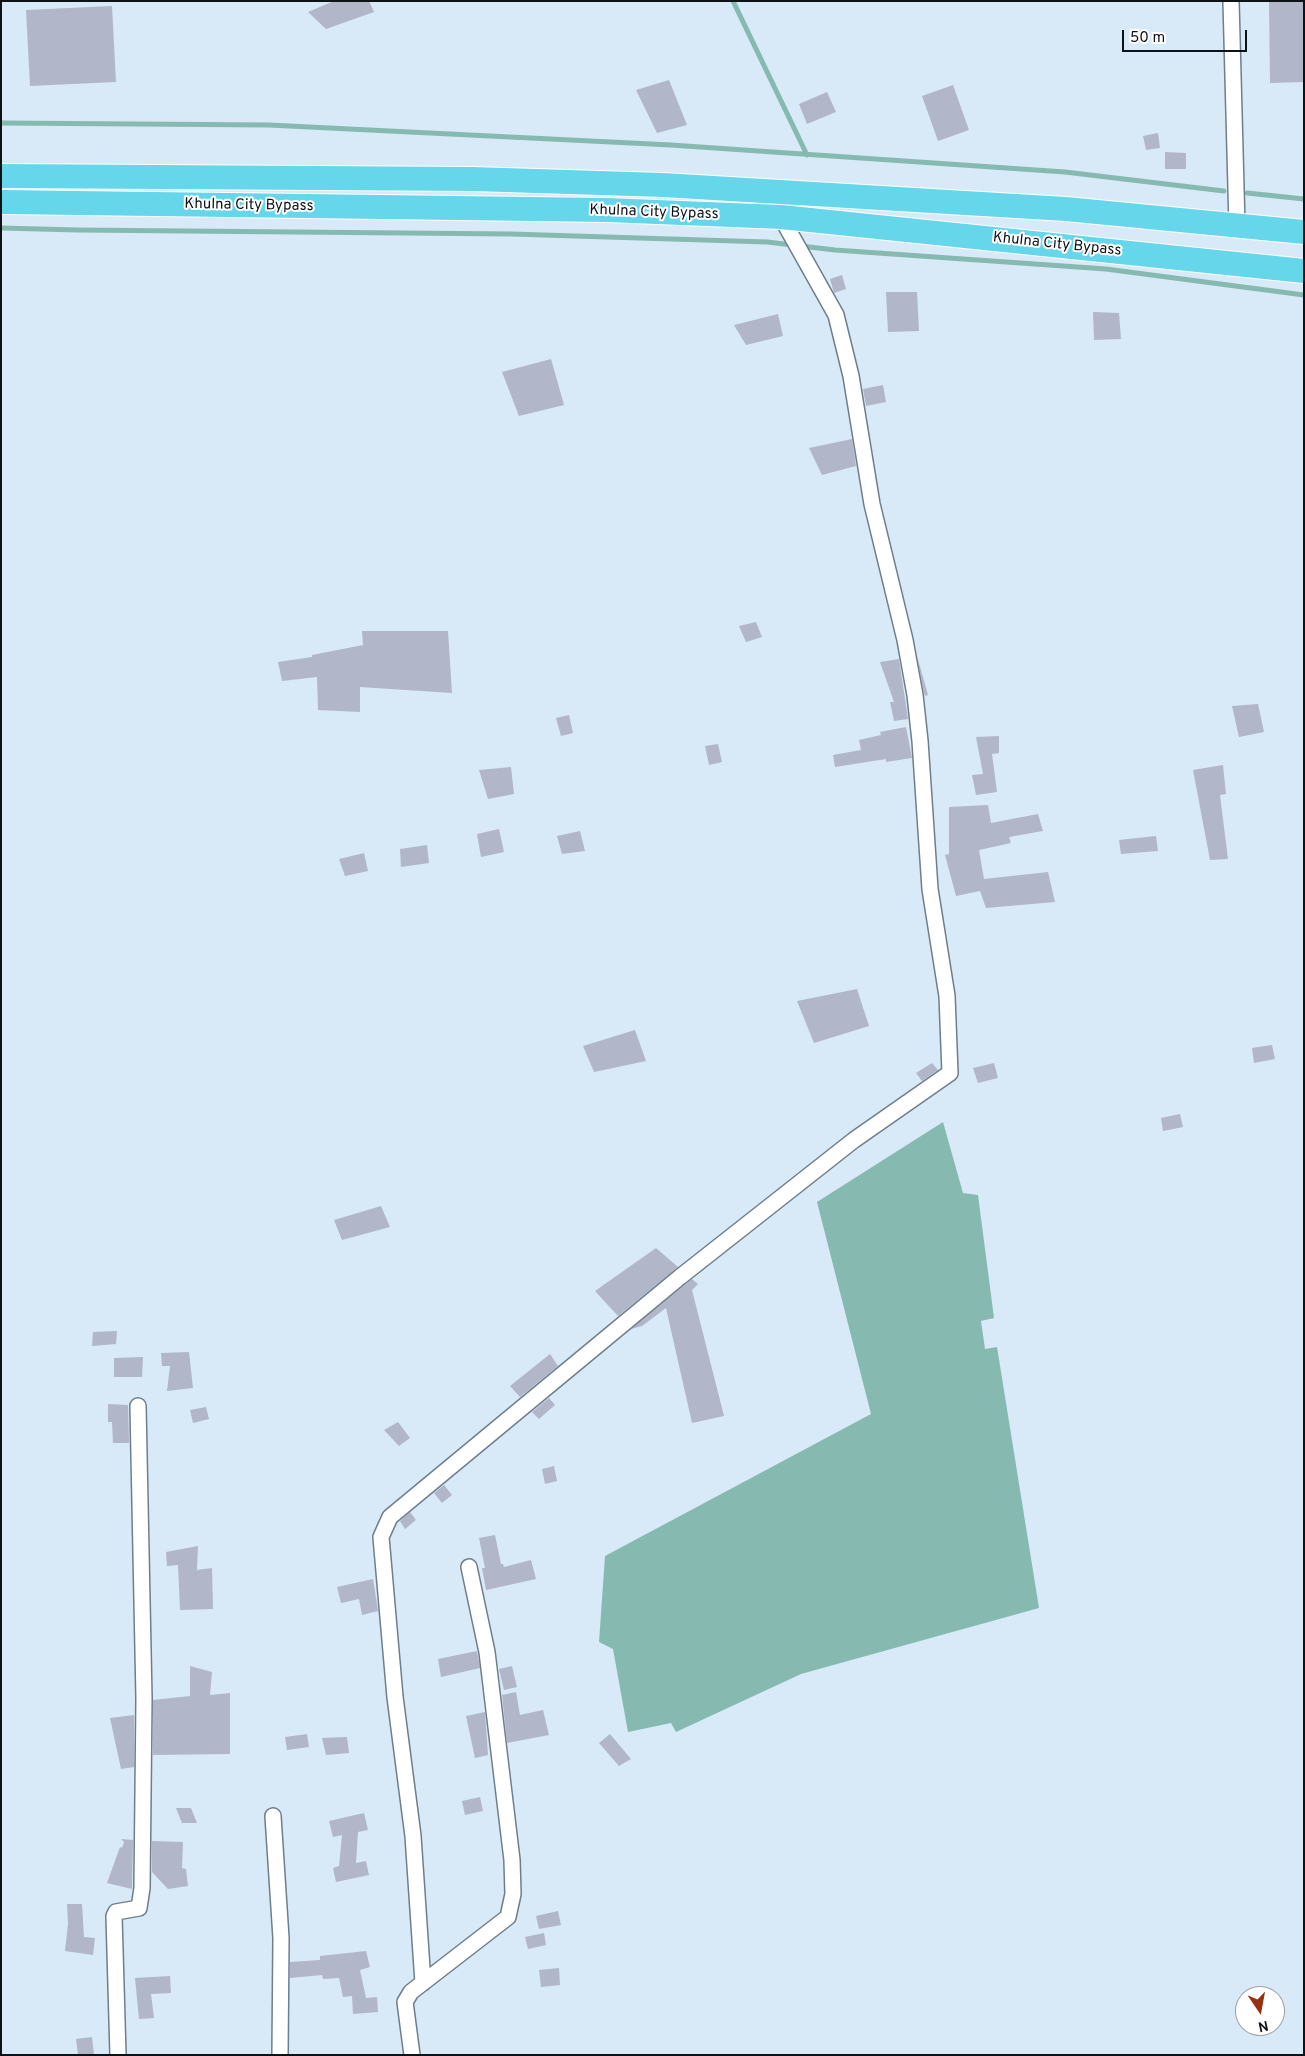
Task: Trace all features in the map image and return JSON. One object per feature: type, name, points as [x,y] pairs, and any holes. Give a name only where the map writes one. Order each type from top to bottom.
[{"type":"highway","name":"Khulna City Bypass","points":[[1,176],[474,179],[663,185],[1066,208],[1304,232]]},
{"type":"highway","name":"Khulna City Bypass","points":[[1,202],[607,210],[781,217],[1304,272]]},
{"type":"street","points":[[1231,1],[1238,226]]},
{"type":"street","points":[[424,1982],[413,1836],[395,1697],[381,1537],[390,1517],[687,1271],[854,1140],[950,1073],[947,996],[930,889],[920,741],[915,695],[905,640],[872,504],[851,376],[836,315],[781,217]]},
{"type":"street","points":[[118,2055],[114,1916],[116,1912],[139,1908],[142,1888],[144,1698],[138,1406]]},
{"type":"street","points":[[412,2055],[405,2002],[411,1992],[508,1917],[513,1894],[512,1860],[487,1652],[469,1567]]},
{"type":"street","points":[[273,1816],[281,1938],[280,2055]]},
{"type":"shaded area","points":[[943,1122],[963,1193],[978,1195],[994,1318],[981,1321],[985,1349],[997,1347],[1039,1608],[801,1674],[676,1732],[671,1723],[628,1732],[613,1649],[599,1642],[605,1556],[871,1414],[817,1202]]},
{"type":"building","points":[[334,1],[369,1],[374,12],[326,29],[308,12]]},
{"type":"building","points":[[1269,1],[1304,1],[1304,82],[1270,83]]},
{"type":"building","points":[[112,6],[116,82],[30,86],[26,10]]},
{"type":"building","points":[[669,80],[687,125],[657,133],[636,90]]},
{"type":"building","points":[[953,85],[969,130],[938,141],[922,96]]},
{"type":"building","points":[[827,92],[836,112],[807,124],[799,104]]},
{"type":"building","points":[[1158,133],[1160,148],[1146,150],[1143,136]]},
{"type":"building","points":[[1165,152],[1186,153],[1186,169],[1165,169]]},
{"type":"building","points":[[842,275],[846,289],[834,293],[830,279]]},
{"type":"building","points":[[886,292],[917,292],[919,331],[888,332]]},
{"type":"building","points":[[1093,312],[1119,313],[1121,339],[1094,340]]},
{"type":"building","points":[[778,314],[783,336],[746,345],[734,325]]},
{"type":"building","points":[[551,359],[564,405],[519,416],[502,372]]},
{"type":"building","points":[[883,385],[886,402],[866,406],[863,389]]},
{"type":"building","points":[[852,439],[856,466],[822,475],[809,448]]},
{"type":"building","points":[[756,622],[762,637],[746,642],[739,626]]},
{"type":"building","points":[[362,631],[448,631],[452,693],[360,687],[360,712],[318,710],[317,677],[282,681],[278,662],[312,657],[312,655],[363,645]]},
{"type":"building","points":[[917,656],[928,695],[925,696],[924,693]]},
{"type":"building","points":[[899,659],[908,719],[894,721],[890,702],[894,702],[880,662]]},
{"type":"building","points":[[1258,704],[1264,732],[1239,737],[1232,706]]},
{"type":"building","points":[[569,715],[573,733],[561,736],[556,718]]},
{"type":"building","points":[[906,727],[912,758],[886,762],[886,759],[835,767],[833,755],[861,750],[859,740],[881,735],[880,732]]},
{"type":"building","points":[[999,736],[999,753],[992,754],[997,792],[976,795],[972,775],[983,774],[976,737]]},
{"type":"building","points":[[718,744],[722,762],[709,765],[705,746]]},
{"type":"building","points":[[1223,765],[1226,794],[1220,795],[1228,859],[1210,860],[1193,770]]},
{"type":"building","points":[[511,767],[514,794],[488,799],[479,770]]},
{"type":"building","points":[[988,805],[991,823],[1038,814],[1043,831],[1009,837],[1011,843],[979,850],[984,879],[1048,872],[1055,902],[986,908],[980,891],[956,896],[945,855],[949,854],[949,807]]},
{"type":"building","points":[[499,829],[504,852],[481,857],[477,834]]},
{"type":"building","points":[[580,831],[585,851],[562,854],[557,836]]},
{"type":"building","points":[[1156,836],[1158,851],[1121,854],[1119,840]]},
{"type":"building","points":[[427,845],[429,863],[401,867],[400,849]]},
{"type":"building","points":[[364,853],[368,871],[345,876],[339,859]]},
{"type":"building","points":[[857,989],[869,1026],[814,1043],[797,1001]]},
{"type":"building","points":[[635,1030],[646,1061],[594,1072],[583,1046]]},
{"type":"building","points":[[1272,1045],[1275,1059],[1254,1063],[1252,1048]]},
{"type":"building","points":[[932,1063],[938,1070],[922,1081],[916,1073]]},
{"type":"building","points":[[994,1063],[998,1078],[978,1083],[973,1068]]},
{"type":"building","points":[[1180,1114],[1183,1127],[1163,1131],[1161,1118]]},
{"type":"building","points":[[381,1206],[390,1227],[342,1240],[334,1220]]},
{"type":"building","points":[[656,1248],[678,1267],[618,1316],[595,1291]]},
{"type":"building","points":[[692,1279],[698,1284],[692,1290],[724,1416],[692,1423],[666,1308],[642,1326],[631,1329]]},
{"type":"building","points":[[117,1331],[116,1344],[92,1346],[93,1332]]},
{"type":"building","points":[[189,1352],[193,1388],[167,1391],[170,1366],[162,1366],[161,1353]]},
{"type":"building","points":[[550,1354],[558,1366],[520,1397],[510,1386]]},
{"type":"building","points":[[143,1357],[142,1377],[114,1377],[114,1358]]},
{"type":"building","points":[[549,1398],[555,1405],[539,1419],[532,1412]]},
{"type":"building","points":[[108,1404],[128,1405],[129,1443],[113,1443],[112,1422],[108,1422]]},
{"type":"building","points":[[206,1407],[209,1419],[193,1423],[190,1410]]},
{"type":"building","points":[[398,1422],[410,1438],[399,1446],[384,1430]]},
{"type":"building","points":[[554,1466],[557,1481],[545,1484],[542,1469]]},
{"type":"building","points":[[444,1485],[452,1495],[442,1503],[434,1493]]},
{"type":"building","points":[[410,1512],[416,1520],[405,1529],[400,1521]]},
{"type":"building","points":[[495,1535],[501,1564],[504,1567],[531,1560],[536,1579],[486,1590],[482,1568],[485,1568],[479,1538]]},
{"type":"building","points":[[198,1546],[197,1570],[212,1568],[213,1609],[180,1610],[178,1565],[167,1566],[166,1552]]},
{"type":"building","points":[[373,1579],[378,1611],[362,1615],[359,1599],[341,1603],[337,1587]]},
{"type":"building","points":[[477,1651],[480,1668],[441,1677],[438,1659]]},
{"type":"building","points":[[190,1666],[212,1672],[210,1695],[230,1693],[230,1754],[153,1755],[153,1700],[190,1696]]},
{"type":"building","points":[[512,1666],[517,1687],[504,1690],[499,1669]]},
{"type":"building","points":[[516,1692],[520,1715],[543,1710],[549,1735],[507,1743],[502,1695]]},
{"type":"building","points":[[485,1712],[488,1755],[475,1758],[466,1716]]},
{"type":"building","points":[[134,1715],[134,1767],[121,1769],[110,1718]]},
{"type":"building","points":[[307,1734],[309,1747],[287,1750],[285,1737]]},
{"type":"building","points":[[610,1734],[631,1759],[619,1766],[599,1743]]},
{"type":"building","points":[[347,1737],[349,1753],[326,1755],[322,1738]]},
{"type":"building","points":[[480,1797],[483,1811],[465,1815],[462,1801]]},
{"type":"building","points":[[176,1808],[191,1808],[197,1823],[182,1823]]},
{"type":"building","points":[[364,1813],[368,1830],[358,1832],[356,1863],[366,1861],[369,1875],[336,1882],[333,1868],[339,1866],[342,1835],[333,1837],[329,1821]]},
{"type":"building","points":[[121,1839],[133,1840],[132,1889],[107,1883],[120,1847],[122,1848],[124,1842]]},
{"type":"building","points":[[152,1841],[183,1842],[182,1868],[186,1869],[188,1886],[168,1889],[152,1872]]},
{"type":"building","points":[[67,1904],[82,1904],[84,1937],[95,1938],[93,1955],[65,1951],[68,1924]]},
{"type":"building","points":[[558,1911],[561,1925],[539,1929],[536,1916]]},
{"type":"building","points":[[544,1933],[546,1945],[528,1949],[525,1937]]},
{"type":"building","points":[[366,1951],[370,1967],[360,1970],[366,1998],[377,1997],[378,2012],[353,2014],[352,1996],[343,1997],[339,1978],[323,1979],[322,1975],[290,1978],[290,1962],[320,1960],[320,1956]]},
{"type":"building","points":[[559,1968],[560,1985],[541,1987],[539,1970]]},
{"type":"building","points":[[170,1976],[171,1993],[151,1994],[154,2018],[139,2019],[135,1978]]},
{"type":"building","points":[[92,2037],[94,2055],[78,2055],[76,2039]]},
{"type":"waterway","points":[[733,1],[807,155]]},
{"type":"waterway","points":[[1,123],[269,125],[671,145],[1065,172],[1224,191]]},
{"type":"waterway","points":[[1247,193],[1304,199]]},
{"type":"waterway","points":[[1,228],[511,234],[767,242],[835,250],[1106,269],[1304,295]]}]
